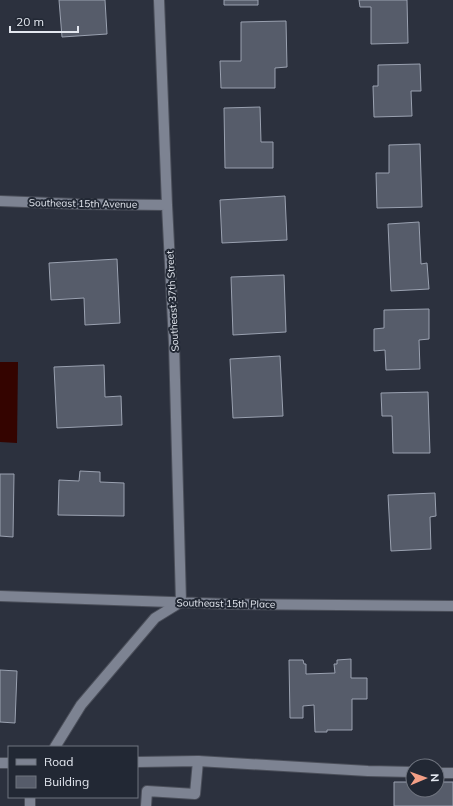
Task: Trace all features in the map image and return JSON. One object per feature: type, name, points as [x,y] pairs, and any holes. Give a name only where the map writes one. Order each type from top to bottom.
[{"type":"street","name":"Southeast 37th Street","points":[[159,0],[174,343],[181,602]]},
{"type":"street","name":"Southeast 15th Avenue","points":[[0,201],[167,205]]},
{"type":"street","name":"Southeast 15th Place","points":[[0,596],[228,604],[453,606]]},
{"type":"street","points":[[56,746],[81,705],[155,618],[181,602]]},
{"type":"street","points":[[138,762],[198,761],[405,772]]},
{"type":"street","points":[[146,806],[147,791],[195,794],[198,761]]},
{"type":"shaded area","points":[[0,362],[18,362],[17,443],[0,442]]},
{"type":"building","points":[[59,0],[105,0],[107,34],[62,37]]},
{"type":"building","points":[[224,0],[258,0],[258,5],[224,5]]},
{"type":"building","points":[[359,0],[407,0],[408,43],[371,44],[371,7],[360,7]]},
{"type":"building","points":[[286,21],[287,67],[275,68],[275,88],[221,88],[220,61],[241,61],[241,22]]},
{"type":"building","points":[[420,64],[421,91],[411,91],[412,116],[374,117],[373,86],[378,86],[378,65]]},
{"type":"building","points":[[260,107],[261,142],[273,142],[273,168],[225,168],[224,108]]},
{"type":"building","points":[[420,144],[422,207],[377,208],[376,173],[389,173],[389,145]]},
{"type":"building","points":[[285,196],[287,240],[222,243],[220,200]]},
{"type":"building","points":[[419,222],[421,264],[427,263],[429,289],[391,291],[388,224]]},
{"type":"building","points":[[117,259],[120,323],[85,325],[84,298],[51,300],[49,263]]},
{"type":"building","points":[[284,275],[286,332],[233,335],[231,277]]},
{"type":"building","points":[[429,309],[429,339],[419,340],[420,369],[386,370],[385,350],[374,351],[374,329],[384,328],[384,310]]},
{"type":"building","points":[[280,356],[283,416],[233,418],[230,359]]},
{"type":"building","points":[[104,365],[105,397],[121,396],[122,425],[57,428],[54,367]]},
{"type":"building","points":[[428,392],[430,453],[393,453],[392,416],[382,416],[381,393]]},
{"type":"building","points":[[80,471],[100,472],[100,482],[124,483],[124,516],[58,515],[59,480],[79,481]]},
{"type":"building","points":[[0,474],[14,474],[13,537],[0,536]]},
{"type":"building","points":[[435,493],[436,516],[430,517],[431,549],[391,551],[388,495]]},
{"type":"building","points":[[351,659],[351,678],[367,678],[367,699],[352,699],[352,730],[327,730],[327,732],[315,732],[314,705],[303,706],[303,718],[290,718],[289,660],[303,660],[304,664],[306,664],[306,674],[335,673],[334,664],[337,664],[337,660]]},
{"type":"building","points":[[0,670],[17,671],[15,723],[0,722]]},
{"type":"building","points":[[394,782],[405,782],[405,798],[445,798],[445,782],[453,782],[453,806],[394,806]]}]
